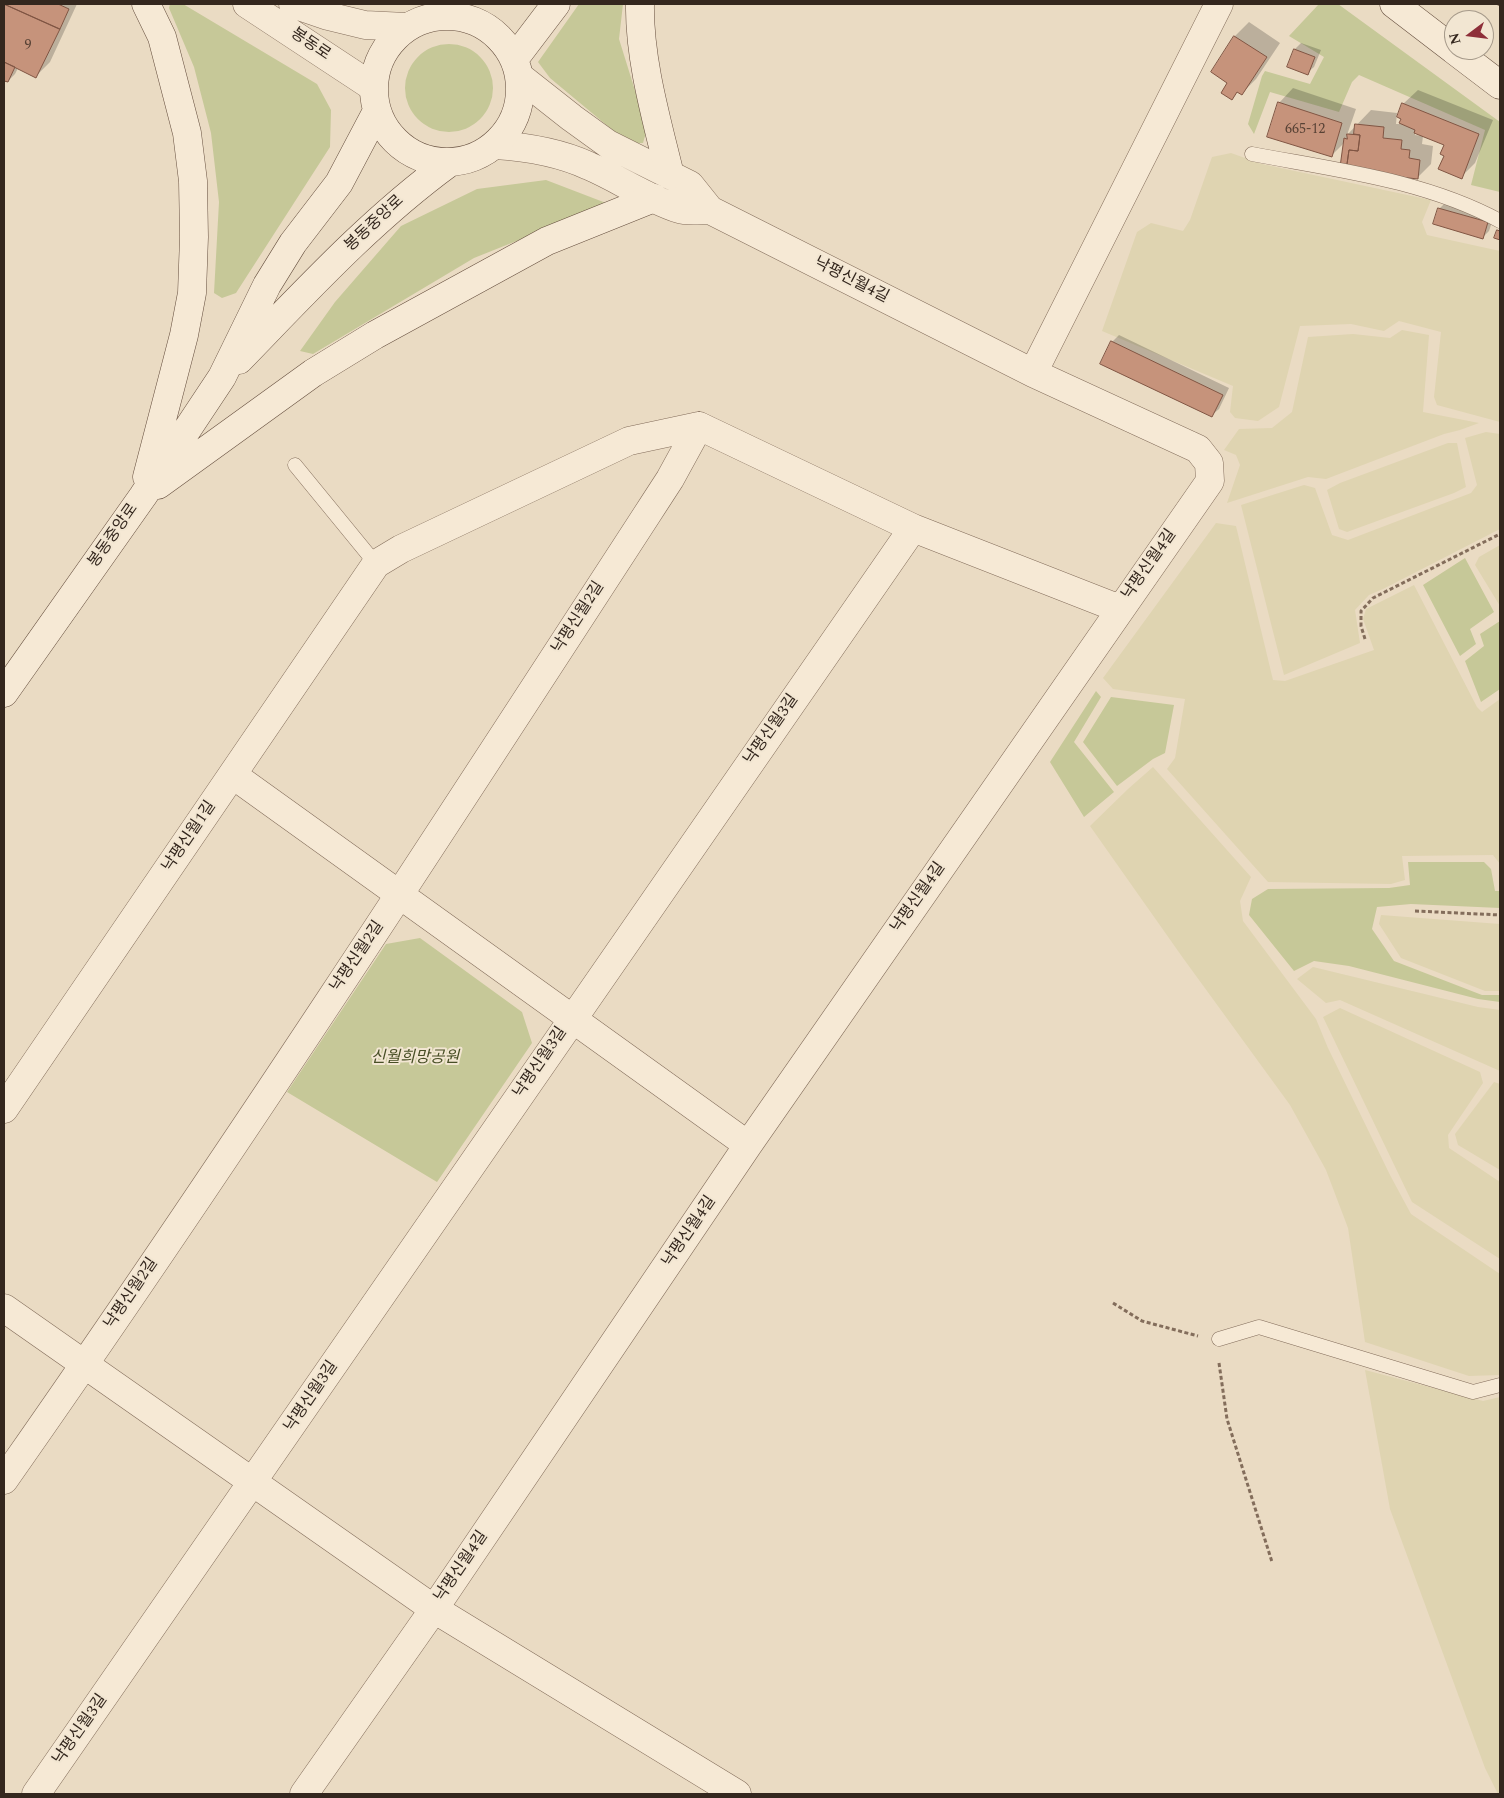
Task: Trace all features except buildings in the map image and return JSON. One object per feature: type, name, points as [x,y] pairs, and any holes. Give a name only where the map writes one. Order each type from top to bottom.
[{"type":"street","points":[[143,496],[184,335],[192,293],[194,237],[193,181],[186,133],[162,37],[146,4]]},
{"type":"street","name":"봉동로","points":[[247,4],[375,99]]},
{"type":"street","name":"봉동로","points":[[293,4],[365,26],[406,27]]},
{"type":"street","points":[[517,68],[556,4]]},
{"type":"street","points":[[640,4],[644,54],[670,175]]},
{"type":"street","points":[[1033,373],[1219,4]]},
{"type":"street","points":[[1394,4],[1444,42]]},
{"type":"street","name":"봉동중앙로","points":[[4,693],[143,496],[222,378],[267,285],[292,243],[339,183],[375,99],[378,64],[389,43],[406,27],[428,17],[457,9],[499,37],[517,68],[520,102],[511,126],[495,145],[473,158],[449,162],[426,159],[404,149],[388,132],[375,99]]},
{"type":"street","points":[[1467,60],[1500,85]]},
{"type":"street","name":"낙평신월4길","points":[[304,1794],[434,1609],[748,1145],[1210,481],[1209,463],[1198,449],[1033,373],[710,210],[690,185],[608,144],[572,118],[517,68]]},
{"type":"street","name":"낙평신월4길","points":[[495,145],[521,147],[564,156],[681,210],[710,210]]},
{"type":"street","name":"봉동중앙로","points":[[222,378],[351,245],[414,189],[449,162]]},
{"type":"street","points":[[143,496],[299,383],[374,335],[547,241],[654,198]]},
{"type":"street","points":[[376,564],[401,549],[629,441],[699,426],[913,528],[1120,608]]},
{"type":"street","name":"낙평신월2길","points":[[4,1480],[85,1365],[400,895],[670,479],[699,426]]},
{"type":"street","name":"낙평신월3길","points":[[36,1794],[913,528]]},
{"type":"street","name":"낙평신월1길","points":[[4,1109],[376,564]]},
{"type":"street","points":[[233,775],[748,1145]]},
{"type":"street","points":[[4,1308],[434,1609],[737,1794]]},
{"type":"lane","points":[[1252,154],[1401,183],[1444,196],[1480,210],[1500,221]]},
{"type":"lane","points":[[295,465],[376,564]]},
{"type":"lane","points":[[1220,1339],[1259,1327],[1473,1392],[1500,1385]]},
{"type":"path","points":[[1365,639],[1361,626],[1361,611],[1373,598],[1500,534]]},
{"type":"path","points":[[1415,911],[1500,915]]},
{"type":"path","points":[[1113,1303],[1142,1321],[1196,1336],[1220,1339],[1217,1348],[1227,1420],[1272,1562]]},
{"type":"shaded area","points":[[1231,153],[1262,164],[1431,200],[1422,222],[1427,235],[1500,251],[1500,422],[1437,405],[1434,397],[1441,332],[1399,321],[1384,331],[1351,324],[1300,326],[1279,407],[1258,421],[1235,418],[1230,412],[1233,386],[1102,331],[1137,232],[1151,223],[1183,231],[1190,220],[1212,157]]},
{"type":"shaded area","points":[[1402,330],[1429,335],[1423,412],[1479,423],[1444,434],[1326,479],[1308,477],[1227,503],[1240,465],[1236,455],[1224,450],[1239,429],[1272,428],[1292,412],[1308,337],[1353,334],[1390,338]]},
{"type":"shaded area","points":[[1486,432],[1500,434],[1500,529],[1369,595],[1355,610],[1360,643],[1284,675],[1241,505],[1304,485],[1315,488],[1332,535],[1348,540],[1471,493],[1477,485],[1465,438]]},
{"type":"shaded area","points":[[1448,443],[1457,443],[1466,487],[1347,532],[1339,529],[1327,490],[1340,483]]},
{"type":"shaded area","points":[[1216,523],[1236,526],[1273,680],[1285,681],[1374,650],[1363,619],[1366,609],[1414,585],[1477,707],[1482,712],[1500,699],[1500,864],[1493,855],[1402,856],[1405,880],[1391,884],[1268,882],[1167,769],[1175,758],[1185,699],[1113,689],[1103,678]]},
{"type":"shaded area","points":[[1500,545],[1500,606],[1475,565],[1479,557]]},
{"type":"shaded area","points":[[1153,767],[1251,877],[1240,901],[1243,921],[1316,1019],[1328,1048],[1411,1214],[1500,1274],[1500,1375],[1469,1376],[1365,1342],[1348,1228],[1326,1170],[1290,1105],[1090,826]]},
{"type":"shaded area","points":[[1381,915],[1500,924],[1500,991],[1485,991],[1401,958],[1379,924]]},
{"type":"shaded area","points":[[1313,967],[1478,1007],[1500,1010],[1500,1071],[1340,1000],[1326,1003],[1297,979]]},
{"type":"shaded area","points":[[1340,1008],[1480,1072],[1483,1083],[1448,1135],[1449,1148],[1500,1182],[1500,1259],[1412,1202],[1323,1017]]},
{"type":"shaded area","points":[[1494,1082],[1500,1084],[1500,1170],[1458,1145],[1455,1134]]},
{"type":"shaded area","points":[[1365,1370],[1483,1401],[1500,1397],[1500,1794],[1498,1794],[1485,1768],[1390,1509]]},
{"type":"green space","points":[[170,4],[183,4],[317,84],[331,110],[330,147],[236,293],[222,298],[214,293],[219,202],[211,133],[194,67],[169,8]]},
{"type":"green space","points":[[579,4],[623,4],[619,39],[647,129],[643,143],[628,143],[550,78],[538,62]]},
{"type":"green space","points":[[1319,4],[1338,4],[1500,122],[1500,192],[1471,185],[1485,130],[1359,75],[1352,82],[1339,112],[1270,92],[1254,134],[1248,124],[1265,71],[1310,84],[1324,57],[1289,36]]},
{"type":"green space","points":[[449,44],[466,47],[480,57],[490,71],[493,88],[490,105],[480,119],[466,129],[449,132],[432,129],[418,119],[408,105],[405,88],[408,71],[418,57],[432,47]]},
{"type":"green space","points":[[546,180],[606,203],[474,258],[313,354],[300,351],[335,302],[401,226],[477,189]]},
{"type":"green space","points":[[1465,558],[1494,612],[1470,629],[1476,644],[1460,656],[1423,585]]},
{"type":"green space","points":[[1500,621],[1500,689],[1481,702],[1465,661],[1484,646],[1480,634]]},
{"type":"green space","points":[[1096,691],[1101,697],[1074,742],[1114,792],[1084,817],[1050,762]]},
{"type":"green space","points":[[1111,697],[1174,705],[1165,753],[1153,759],[1117,786],[1083,742]]},
{"type":"green space","points":[[1408,862],[1484,862],[1491,869],[1495,891],[1500,891],[1500,908],[1411,904],[1377,907],[1372,929],[1394,961],[1482,995],[1500,995],[1500,1002],[1478,999],[1349,966],[1314,961],[1294,971],[1249,915],[1252,899],[1268,889],[1389,888],[1410,885]]},
{"type":"green space","name":"신월희망공원","points":[[420,938],[522,1012],[532,1043],[437,1182],[287,1092],[386,944]]}]
